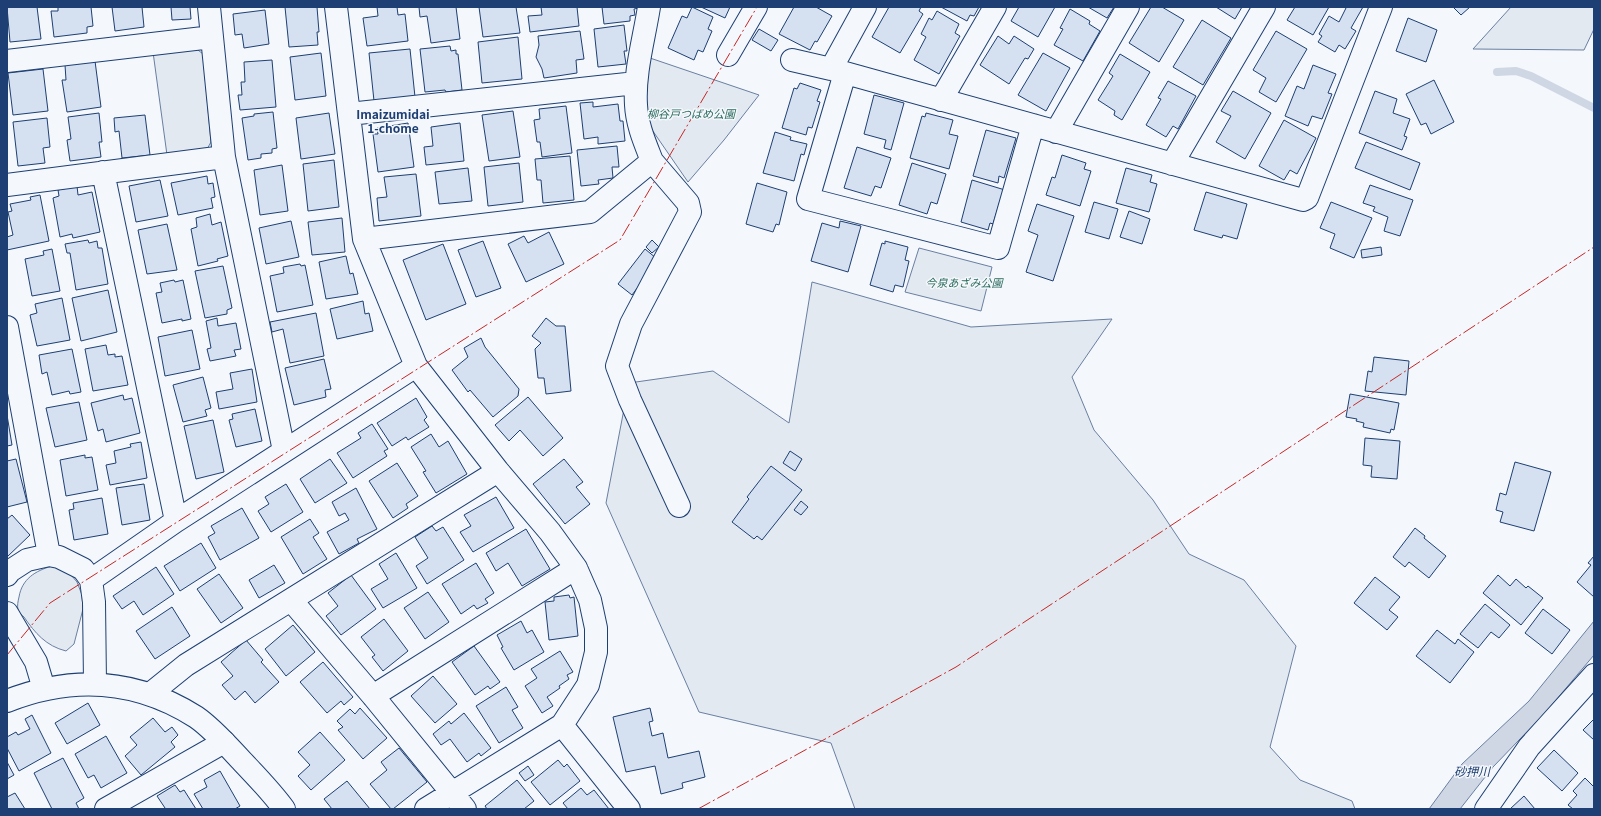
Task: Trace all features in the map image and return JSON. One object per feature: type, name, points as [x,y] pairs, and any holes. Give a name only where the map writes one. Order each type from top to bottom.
[{"type":"street","points":[[209,7],[224,157],[284,451]]},
{"type":"street","points":[[336,7],[364,239],[416,366],[498,472],[550,532],[576,568],[590,600],[596,628],[596,652],[588,685],[562,725],[458,801],[426,809]]},
{"type":"street","points":[[649,7],[636,83],[636,106],[641,133],[652,161],[688,203],[690,212],[631,324],[618,366],[630,400],[679,506]]},
{"type":"street","points":[[728,55],[756,7]]},
{"type":"street","points":[[865,7],[838,71],[808,199],[998,248],[1033,125]]},
{"type":"street","points":[[941,100],[995,7]]},
{"type":"street","points":[[1056,132],[1128,7]]},
{"type":"street","points":[[1172,164],[1264,7]]},
{"type":"street","points":[[792,60],[838,71],[1303,200],[1307,198],[1381,7]]},
{"type":"street","points":[[7,61],[212,37]]},
{"type":"street","points":[[349,114],[636,83]]},
{"type":"street","points":[[7,185],[224,157]]},
{"type":"street","points":[[364,239],[590,212],[652,161]]},
{"type":"street","points":[[103,172],[176,521]]},
{"type":"street","points":[[7,327],[49,555]]},
{"type":"street","points":[[90,580],[176,521],[416,366]]},
{"type":"street","points":[[150,694],[186,665],[498,472]]},
{"type":"street","points":[[7,575],[10,571],[27,560],[49,555],[59,557],[83,569],[90,580],[94,602],[95,684]]},
{"type":"street","points":[[373,696],[576,568]]},
{"type":"street","points":[[291,600],[373,696],[458,801]]},
{"type":"street","points":[[7,613],[36,662],[44,689]]},
{"type":"street","points":[[1486,809],[1529,747],[1594,675]]},
{"type":"street","points":[[7,701],[44,689],[95,684],[125,687],[150,694],[197,718],[224,742],[272,793],[284,809]]},
{"type":"street","points":[[562,725],[629,809]]},
{"type":"street","points":[[106,809],[224,742]]},
{"type":"green space","points":[[1511,7],[1594,7],[1594,29],[1584,50],[1473,49]]},
{"type":"green space","points":[[193,46],[203,54],[211,142],[206,151],[167,155],[153,52]]},
{"type":"green space","name":"柳谷戸つばめ公園","points":[[650,58],[759,95],[724,140],[688,182],[648,124],[643,102]]},
{"type":"green space","name":"今泉あざみ公園","points":[[919,248],[992,267],[981,311],[905,292]]},
{"type":"green space","points":[[812,282],[971,327],[1112,319],[1072,377],[1094,430],[1153,500],[1189,554],[1244,580],[1296,646],[1270,747],[1300,780],[1352,801],[1355,809],[855,809],[831,743],[699,712],[606,503],[629,383],[713,371],[789,423]]},
{"type":"green space","points":[[52,566],[66,569],[77,582],[82,595],[83,609],[74,644],[66,651],[53,646],[42,638],[18,611],[18,602],[23,585],[26,581],[40,570]]},
{"type":"water","name":"砂押川","points":[[1594,621],[1594,655],[1545,713],[1493,767],[1460,809],[1429,809],[1462,764],[1529,701]]},
{"type":"building","points":[[7,7],[37,7],[41,39],[10,42]]},
{"type":"building","points":[[58,7],[91,7],[93,26],[87,27],[87,33],[54,37],[51,11],[58,11]]},
{"type":"building","points":[[112,7],[142,7],[144,27],[115,31]]},
{"type":"building","points":[[171,7],[190,7],[191,19],[172,20]]},
{"type":"building","points":[[285,7],[317,7],[319,32],[317,32],[318,45],[289,47]]},
{"type":"building","points":[[377,7],[397,7],[398,15],[405,14],[408,41],[367,46],[363,18],[378,16]]},
{"type":"building","points":[[419,7],[456,7],[460,39],[431,43],[427,16],[420,17]]},
{"type":"building","points":[[479,7],[516,7],[520,33],[483,37]]},
{"type":"building","points":[[541,7],[577,7],[579,26],[530,32],[528,16],[542,15]]},
{"type":"building","points":[[602,7],[639,8],[634,9],[635,15],[630,16],[630,21],[604,24]]},
{"type":"building","points":[[692,7],[713,17],[708,29],[712,31],[703,52],[698,50],[694,60],[668,48],[682,16],[687,18]]},
{"type":"building","points":[[701,7],[730,7],[725,18]]},
{"type":"building","points":[[794,7],[816,7],[832,16],[817,42],[815,41],[810,50],[779,34]]},
{"type":"building","points":[[889,7],[921,7],[919,11],[923,14],[900,53],[872,37]]},
{"type":"building","points":[[941,7],[979,7],[974,16],[970,15],[967,21]]},
{"type":"building","points":[[1019,7],[1055,7],[1038,37],[1011,21]]},
{"type":"building","points":[[1088,7],[1114,7],[1107,18]]},
{"type":"building","points":[[1151,7],[1162,7],[1184,20],[1159,62],[1129,43]]},
{"type":"building","points":[[1216,7],[1242,7],[1235,19]]},
{"type":"building","points":[[1295,7],[1329,7],[1313,35],[1287,20]]},
{"type":"building","points":[[1344,7],[1363,7],[1351,28],[1356,31],[1345,49],[1339,45],[1335,52],[1318,42],[1322,36],[1319,34],[1329,16],[1339,22],[1346,8]]},
{"type":"building","points":[[1453,7],[1470,7],[1461,15]]},
{"type":"building","points":[[1070,9],[1090,21],[1089,24],[1100,31],[1083,61],[1054,45],[1063,29],[1060,28]]},
{"type":"building","points":[[265,10],[269,44],[244,48],[242,34],[235,35],[233,14]]},
{"type":"building","points":[[937,11],[959,24],[955,33],[960,36],[939,74],[914,60],[926,37],[921,34],[929,18],[932,20]]},
{"type":"building","points":[[1408,18],[1437,30],[1426,62],[1396,51]]},
{"type":"building","points":[[1202,20],[1231,38],[1203,85],[1173,67]]},
{"type":"building","points":[[624,25],[627,51],[624,51],[626,64],[598,67],[594,29]]},
{"type":"building","points":[[759,29],[778,40],[771,51],[752,40]]},
{"type":"building","points":[[580,31],[584,59],[576,60],[577,73],[544,78],[542,69],[536,57],[539,45],[538,36]]},
{"type":"building","points":[[1276,31],[1307,49],[1276,102],[1259,92],[1266,78],[1253,70]]},
{"type":"building","points":[[998,36],[1009,44],[1014,36],[1034,49],[1028,59],[1025,58],[1009,84],[980,65]]},
{"type":"building","points":[[518,37],[522,79],[482,83],[478,42]]},
{"type":"building","points":[[450,46],[451,51],[456,50],[456,54],[458,54],[462,90],[425,92],[420,49]]},
{"type":"building","points":[[410,49],[415,97],[374,101],[369,53]]},
{"type":"building","points":[[321,53],[326,96],[295,100],[290,57]]},
{"type":"building","points":[[1043,53],[1070,68],[1046,111],[1018,95]]},
{"type":"building","points":[[1120,54],[1150,72],[1122,120],[1114,115],[1115,111],[1098,100],[1113,76],[1109,73]]},
{"type":"building","points":[[272,60],[276,107],[240,110],[238,95],[242,95],[241,82],[245,82],[244,62]]},
{"type":"building","points":[[95,61],[101,107],[67,112],[62,80],[66,80],[65,65]]},
{"type":"building","points":[[1313,65],[1336,74],[1328,93],[1332,94],[1322,119],[1312,116],[1308,126],[1285,116],[1297,86],[1304,89]]},
{"type":"building","points":[[43,69],[48,111],[13,115],[8,73]]},
{"type":"building","points":[[1434,80],[1454,122],[1431,134],[1426,123],[1421,125],[1406,94]]},
{"type":"building","points":[[1168,81],[1196,96],[1178,129],[1173,126],[1166,137],[1146,125],[1161,99],[1158,98]]},
{"type":"building","points":[[800,83],[821,90],[817,101],[820,102],[812,128],[808,127],[806,135],[782,128],[794,88],[797,89]]},
{"type":"building","points":[[1233,91],[1271,113],[1245,159],[1216,142],[1231,116],[1221,111]]},
{"type":"building","points":[[1375,91],[1397,99],[1393,113],[1410,119],[1404,136],[1407,137],[1402,150],[1359,133]]},
{"type":"building","points":[[874,95],[904,103],[891,150],[884,148],[886,140],[864,134]]},
{"type":"building","points":[[593,102],[593,107],[618,104],[620,121],[623,121],[625,141],[598,144],[598,137],[584,139],[580,103]]},
{"type":"building","points":[[566,106],[572,153],[542,157],[540,142],[537,142],[534,120],[540,119],[539,109]]},
{"type":"building","points":[[513,111],[520,157],[489,161],[482,115]]},
{"type":"building","points":[[273,112],[277,148],[272,149],[272,153],[261,154],[261,158],[248,160],[242,118],[254,116],[254,114]]},
{"type":"building","points":[[99,113],[102,142],[99,142],[101,157],[70,161],[67,140],[71,139],[68,117]]},
{"type":"building","points":[[329,113],[335,154],[301,159],[296,118]]},
{"type":"building","points":[[926,113],[953,120],[949,134],[958,136],[949,169],[910,158],[922,116],[925,117]]},
{"type":"building","points":[[145,115],[150,155],[122,158],[119,131],[115,132],[114,118]]},
{"type":"building","points":[[47,118],[50,147],[43,148],[45,163],[18,166],[13,122]]},
{"type":"building","points":[[1284,120],[1316,138],[1297,174],[1290,170],[1284,180],[1259,166]]},
{"type":"building","points":[[408,123],[414,167],[378,172],[373,134],[378,134],[377,128]]},
{"type":"building","points":[[460,123],[464,161],[426,165],[424,147],[433,146],[431,127]]},
{"type":"building","points":[[986,130],[1016,138],[1004,178],[999,176],[998,183],[973,176]]},
{"type":"building","points":[[775,132],[791,137],[790,140],[807,144],[804,155],[801,154],[794,181],[763,173]]},
{"type":"building","points":[[1366,142],[1420,163],[1410,190],[1355,168]]},
{"type":"building","points":[[617,146],[619,167],[612,167],[613,178],[598,180],[599,184],[581,186],[577,150]]},
{"type":"building","points":[[857,147],[891,158],[881,188],[875,186],[871,196],[844,188]]},
{"type":"building","points":[[1062,155],[1086,163],[1084,169],[1091,171],[1080,206],[1046,195],[1052,177],[1055,178]]},
{"type":"building","points":[[570,156],[574,200],[543,203],[541,180],[537,180],[535,159]]},
{"type":"building","points":[[334,160],[339,207],[308,211],[303,164]]},
{"type":"building","points":[[519,163],[523,202],[488,206],[484,167]]},
{"type":"building","points":[[912,163],[946,174],[937,204],[931,202],[927,214],[899,205]]},
{"type":"building","points":[[282,165],[288,211],[260,215],[254,170]]},
{"type":"building","points":[[468,168],[472,201],[439,204],[435,172]]},
{"type":"building","points":[[1126,168],[1152,175],[1150,182],[1157,184],[1149,212],[1116,203]]},
{"type":"building","points":[[416,174],[421,216],[379,221],[377,198],[387,197],[384,177]]},
{"type":"building","points":[[207,176],[208,184],[213,183],[215,197],[211,198],[213,208],[178,215],[171,183]]},
{"type":"building","points":[[160,180],[168,216],[136,222],[129,186]]},
{"type":"building","points":[[972,180],[1005,190],[993,224],[990,223],[988,230],[961,222]]},
{"type":"building","points":[[757,183],[787,192],[779,225],[776,224],[773,232],[746,224]]},
{"type":"building","points":[[1370,185],[1413,200],[1400,236],[1384,231],[1388,217],[1373,211],[1375,207],[1363,203]]},
{"type":"building","points":[[77,186],[78,195],[92,192],[100,232],[73,238],[72,234],[60,237],[53,198],[59,196],[58,190]]},
{"type":"building","points":[[1206,192],[1247,204],[1237,239],[1223,235],[1222,238],[1194,230]]},
{"type":"building","points":[[40,195],[49,241],[7,250],[7,237],[13,235],[8,212],[12,211],[10,204],[31,200],[30,197]]},
{"type":"building","points":[[1094,202],[1118,209],[1109,239],[1085,232]]},
{"type":"building","points":[[1331,202],[1372,218],[1354,258],[1330,248],[1335,234],[1320,228]]},
{"type":"building","points":[[1037,204],[1074,216],[1053,281],[1026,272],[1038,235],[1028,231]]},
{"type":"building","points":[[1129,211],[1150,219],[1142,244],[1120,237]]},
{"type":"building","points":[[210,214],[212,225],[221,222],[228,256],[217,259],[218,261],[198,266],[191,229],[197,227],[196,218]]},
{"type":"building","points":[[342,218],[345,252],[312,255],[308,222]]},
{"type":"building","points":[[291,221],[299,257],[266,264],[259,228]]},
{"type":"building","points":[[840,221],[861,226],[848,272],[811,261],[822,223],[839,228]]},
{"type":"building","points":[[167,224],[177,270],[147,274],[138,230]]},
{"type":"building","points":[[549,232],[564,264],[526,282],[508,244],[524,236],[528,243]]},
{"type":"building","points":[[88,240],[89,243],[97,241],[98,248],[102,248],[108,284],[76,290],[70,253],[67,253],[65,244]]},
{"type":"building","points":[[652,240],[659,247],[652,253],[646,247]]},
{"type":"building","points":[[483,241],[501,288],[476,297],[458,250]]},
{"type":"building","points":[[885,241],[908,247],[905,260],[909,261],[903,287],[895,285],[893,292],[870,285],[882,243],[885,244]]},
{"type":"building","points":[[443,244],[466,304],[426,320],[403,260]]},
{"type":"building","points":[[1381,247],[1382,255],[1362,258],[1361,250]]},
{"type":"building","points":[[52,249],[60,291],[32,296],[25,259],[44,255],[43,251]]},
{"type":"building","points":[[645,249],[656,258],[650,271],[632,295],[618,284]]},
{"type":"building","points":[[346,256],[350,274],[353,273],[358,294],[326,299],[319,262]]},
{"type":"building","points":[[300,264],[301,266],[305,265],[313,305],[277,312],[270,276],[284,273],[283,267]]},
{"type":"building","points":[[223,266],[232,308],[227,310],[227,314],[205,318],[195,271]]},
{"type":"building","points":[[174,280],[175,282],[183,280],[191,319],[182,321],[182,319],[162,323],[156,293],[162,292],[160,283]]},
{"type":"building","points":[[108,290],[117,332],[81,341],[72,298]]},
{"type":"building","points":[[62,298],[70,340],[37,346],[30,315],[37,313],[35,304]]},
{"type":"building","points":[[363,301],[365,314],[369,313],[373,331],[337,339],[330,309]]},
{"type":"building","points":[[316,313],[324,356],[290,363],[283,329],[272,332],[270,322]]},
{"type":"building","points":[[217,318],[218,326],[236,323],[241,349],[234,350],[236,356],[210,361],[207,349],[211,348],[206,321]]},
{"type":"building","points":[[546,318],[556,326],[565,326],[571,391],[546,394],[544,378],[538,378],[535,349],[541,343],[532,336]]},
{"type":"building","points":[[192,330],[200,369],[165,376],[158,337]]},
{"type":"building","points":[[481,338],[485,347],[519,389],[518,396],[493,417],[470,390],[468,392],[452,370],[468,357],[464,348]]},
{"type":"building","points":[[106,345],[108,355],[115,354],[115,357],[122,356],[128,385],[93,391],[85,349]]},
{"type":"building","points":[[72,349],[81,392],[70,394],[69,391],[52,395],[47,372],[42,374],[39,355]]},
{"type":"building","points":[[1374,357],[1409,361],[1406,395],[1365,391],[1368,371],[1372,372]]},
{"type":"building","points":[[324,359],[331,389],[325,390],[326,397],[294,405],[285,368]]},
{"type":"building","points":[[252,369],[257,402],[219,409],[216,392],[233,389],[230,373]]},
{"type":"building","points":[[203,377],[211,408],[205,410],[207,416],[183,422],[173,385]]},
{"type":"building","points":[[1350,394],[1399,403],[1394,430],[1391,429],[1390,433],[1363,427],[1364,423],[1356,421],[1357,419],[1346,417]]},
{"type":"building","points":[[123,395],[124,400],[132,398],[140,433],[106,442],[103,429],[98,431],[91,403]]},
{"type":"building","points":[[528,397],[563,438],[543,456],[520,430],[509,441],[495,425]]},
{"type":"building","points":[[416,398],[427,417],[424,420],[429,427],[408,440],[406,437],[392,446],[377,423]]},
{"type":"building","points":[[79,402],[87,440],[55,447],[46,408]]},
{"type":"building","points":[[255,409],[262,441],[236,447],[229,420],[233,419],[232,414]]},
{"type":"building","points":[[7,415],[12,445],[7,446]]},
{"type":"building","points":[[213,420],[224,472],[196,479],[184,426]]},
{"type":"building","points":[[372,424],[388,449],[384,451],[387,456],[353,478],[337,453],[361,438],[358,433]]},
{"type":"building","points":[[431,434],[439,447],[448,441],[467,474],[436,493],[423,472],[426,471],[411,447]]},
{"type":"building","points":[[1365,438],[1400,441],[1397,479],[1371,477],[1372,466],[1363,465]]},
{"type":"building","points":[[141,442],[147,478],[110,485],[106,465],[116,463],[114,451],[131,447],[130,444]]},
{"type":"building","points":[[790,451],[802,459],[795,471],[783,463]]},
{"type":"building","points":[[85,455],[85,458],[92,457],[98,490],[66,496],[60,460]]},
{"type":"building","points":[[16,459],[27,502],[7,507],[7,461]]},
{"type":"building","points":[[330,459],[347,483],[315,503],[300,479]]},
{"type":"building","points":[[564,459],[583,482],[576,487],[590,504],[565,524],[533,484]]},
{"type":"building","points":[[1515,462],[1551,472],[1534,531],[1500,522],[1503,512],[1496,510],[1500,493],[1506,495]]},
{"type":"building","points":[[397,463],[418,496],[406,504],[408,508],[393,518],[369,481]]},
{"type":"building","points":[[771,466],[802,490],[762,540],[757,536],[754,539],[732,522],[749,499],[747,497]]},
{"type":"building","points":[[144,484],[150,520],[122,525],[116,488]]},
{"type":"building","points":[[286,484],[303,512],[271,532],[258,511],[269,504],[265,497]]},
{"type":"building","points":[[356,488],[377,529],[357,539],[359,543],[339,554],[327,532],[349,520],[345,513],[339,516],[332,502]]},
{"type":"building","points":[[496,497],[514,528],[473,552],[460,532],[471,526],[464,515]]},
{"type":"building","points":[[102,498],[108,534],[74,540],[69,510],[74,509],[73,503]]},
{"type":"building","points":[[801,501],[808,507],[801,515],[794,510]]},
{"type":"building","points":[[242,508],[259,538],[220,560],[208,537],[215,533],[211,526]]},
{"type":"building","points":[[12,515],[30,535],[7,557],[7,519]]},
{"type":"building","points":[[310,519],[319,533],[313,537],[327,559],[303,574],[281,537]]},
{"type":"building","points":[[432,526],[436,531],[443,527],[464,560],[427,584],[416,566],[428,558],[415,537]]},
{"type":"building","points":[[1415,528],[1425,536],[1424,538],[1446,556],[1429,578],[1409,562],[1405,567],[1393,557]]},
{"type":"building","points":[[526,529],[550,569],[522,586],[508,563],[496,571],[486,553]]},
{"type":"building","points":[[201,543],[216,568],[180,591],[164,566]]},
{"type":"building","points":[[396,553],[417,588],[383,608],[371,589],[388,579],[379,564]]},
{"type":"building","points":[[1594,556],[1594,597],[1577,582],[1591,565],[1588,563]]},
{"type":"building","points":[[476,563],[494,593],[485,599],[488,603],[477,609],[474,605],[461,614],[442,584]]},
{"type":"building","points":[[274,565],[285,583],[259,598],[249,580]]},
{"type":"building","points":[[156,567],[174,594],[143,615],[134,601],[122,609],[113,596]]},
{"type":"building","points":[[219,574],[243,608],[221,623],[197,589]]},
{"type":"building","points":[[351,575],[376,609],[341,635],[326,616],[338,606],[328,593]]},
{"type":"building","points":[[1498,575],[1510,586],[1516,579],[1526,588],[1528,586],[1543,598],[1521,625],[1483,593]]},
{"type":"building","points":[[1375,577],[1400,597],[1389,610],[1398,617],[1387,630],[1354,603]]},
{"type":"building","points":[[428,592],[449,622],[425,639],[404,608]]},
{"type":"building","points":[[569,595],[570,598],[574,597],[578,636],[549,640],[545,602],[554,601],[554,597]]},
{"type":"building","points":[[1485,604],[1510,625],[1499,638],[1491,632],[1478,648],[1460,634]]},
{"type":"building","points":[[172,607],[190,636],[155,659],[136,631]]},
{"type":"building","points":[[1543,609],[1570,630],[1552,654],[1525,633]]},
{"type":"building","points":[[384,619],[408,651],[383,671],[372,657],[375,655],[361,637]]},
{"type":"building","points":[[521,621],[527,633],[532,630],[544,652],[514,670],[501,648],[503,647],[497,635]]},
{"type":"building","points":[[293,625],[315,652],[286,676],[265,649]]},
{"type":"building","points":[[1437,630],[1455,644],[1458,639],[1474,652],[1450,683],[1416,656]]},
{"type":"building","points":[[246,640],[263,660],[261,662],[279,682],[255,703],[245,691],[235,700],[222,685],[233,676],[221,662]]},
{"type":"building","points":[[474,646],[500,682],[490,689],[488,686],[475,695],[452,662]]},
{"type":"building","points":[[560,651],[573,672],[567,675],[569,679],[559,686],[560,688],[547,697],[553,706],[542,713],[525,686],[537,678],[531,669]]},
{"type":"building","points":[[323,662],[353,697],[344,705],[341,701],[327,713],[300,682]]},
{"type":"building","points":[[433,676],[457,704],[435,723],[411,696]]},
{"type":"building","points":[[506,687],[518,707],[512,710],[523,728],[499,743],[476,706]]},
{"type":"building","points":[[88,703],[100,725],[67,744],[55,723]]},
{"type":"building","points":[[360,708],[387,738],[363,759],[338,730],[343,727],[337,721],[350,709],[355,714]]},
{"type":"building","points":[[650,708],[653,721],[649,722],[652,736],[663,733],[668,758],[699,751],[705,777],[682,783],[683,788],[661,794],[655,766],[626,772],[613,717]]},
{"type":"building","points":[[464,713],[491,748],[481,756],[479,753],[467,762],[450,739],[441,745],[433,734],[449,721],[451,724]]},
{"type":"building","points":[[32,715],[51,753],[19,771],[7,748],[7,737],[16,732],[18,735],[30,729],[25,719]]},
{"type":"building","points":[[153,718],[165,732],[172,727],[178,735],[171,742],[175,747],[141,775],[125,756],[137,745],[130,737]]},
{"type":"building","points":[[1594,719],[1594,740],[1583,730]]},
{"type":"building","points":[[320,732],[345,760],[311,790],[298,776],[310,765],[298,752]]},
{"type":"building","points":[[106,736],[127,773],[101,788],[94,775],[88,778],[75,754]]},
{"type":"building","points":[[399,748],[427,782],[393,809],[391,809],[370,784],[387,770],[381,762]]},
{"type":"building","points":[[1554,750],[1578,773],[1562,791],[1537,768]]},
{"type":"building","points":[[63,758],[84,798],[76,803],[79,809],[52,809],[34,773]]},
{"type":"building","points":[[558,760],[564,767],[567,764],[580,781],[550,805],[531,782]]},
{"type":"building","points":[[7,762],[14,775],[7,779]]},
{"type":"building","points":[[528,766],[534,775],[525,781],[519,773]]},
{"type":"building","points":[[220,771],[240,806],[235,809],[203,809],[194,794],[207,787],[204,780]]},
{"type":"building","points":[[1585,778],[1594,787],[1594,809],[1573,809],[1568,805],[1577,795],[1573,791]]},
{"type":"building","points":[[517,780],[534,801],[524,809],[487,809],[485,806]]},
{"type":"building","points":[[347,781],[370,809],[332,809],[324,799]]},
{"type":"building","points":[[175,785],[180,792],[184,790],[196,809],[164,809],[165,808],[157,796]]},
{"type":"building","points":[[581,788],[587,795],[594,790],[609,809],[568,809],[563,803]]},
{"type":"building","points":[[15,793],[25,809],[7,809],[7,797]]},
{"type":"building","points":[[1524,796],[1535,809],[1510,809]]},
{"type":"waterway","points":[[1497,72],[1516,71],[1531,76],[1594,108]]},
{"type":"power","points":[[7,655],[50,603],[620,240],[757,7]]},
{"type":"power","points":[[698,809],[956,667],[1594,247]]},
{"type":"district","name":"Imaizumidai 1-chome","points":[[393,122]]}]
